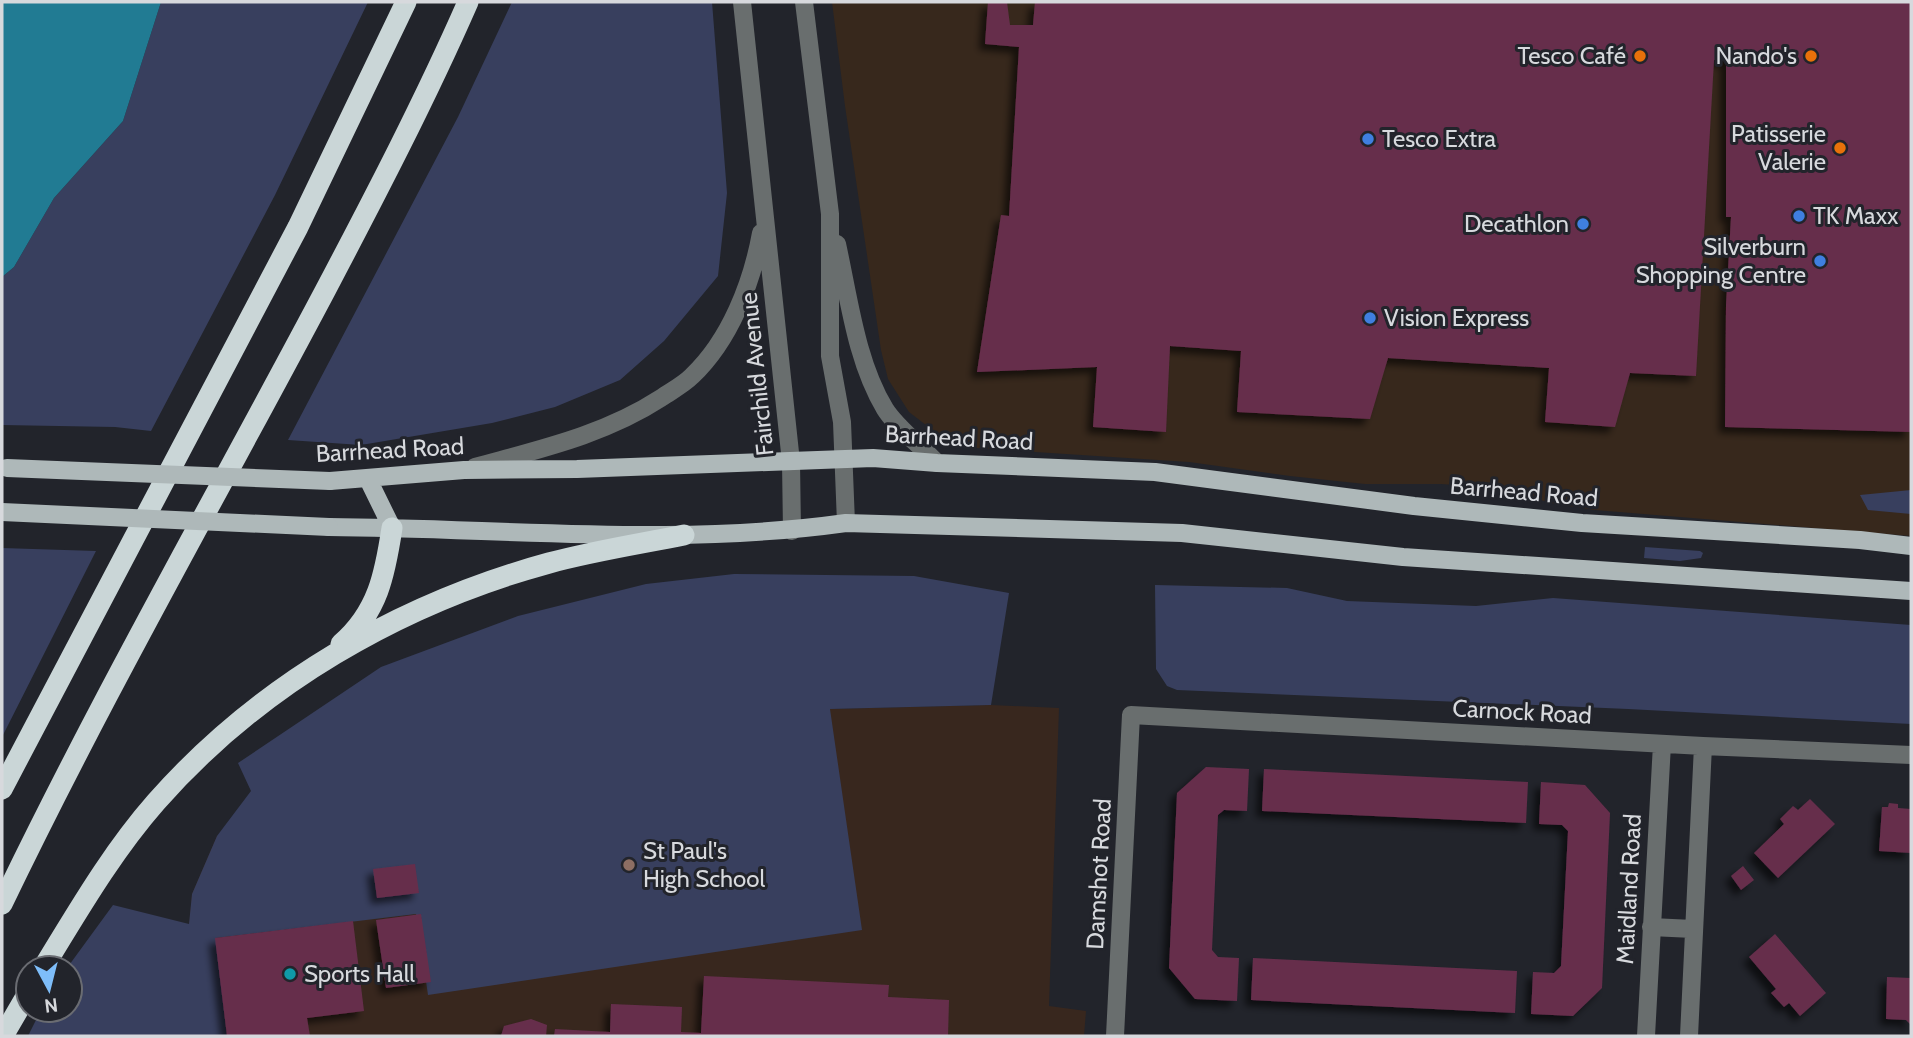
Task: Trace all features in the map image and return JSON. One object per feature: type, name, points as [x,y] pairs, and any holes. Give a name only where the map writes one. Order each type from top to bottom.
[{"type":"highway","points":[[2,789],[285,250],[407,2]]},
{"type":"highway","points":[[2,904],[111,690],[364,216],[448,49],[468,2]]},
{"type":"highway","points":[[52,954],[109,863],[156,802],[223,735],[344,642],[366,616],[380,591],[392,527]]},
{"type":"highway","points":[[303,673],[373,633],[460,592],[551,563],[684,535]]},
{"type":"highway","points":[[3,1036],[14,1017]]},
{"type":"main road","name":"Barrhead Road","points":[[4,468],[330,481],[464,470],[873,458],[1155,472],[1414,506],[1569,522],[1860,540],[1911,546]]},
{"type":"main road","points":[[368,479],[392,527]]},
{"type":"main road","points":[[2,512],[519,533],[684,535],[792,531],[846,523],[1182,533],[1403,557],[1911,591]]},
{"type":"street","name":"Fairchild Avenue","points":[[742,2],[791,462],[792,531]]},
{"type":"street","points":[[804,2],[830,214],[862,355],[886,411],[937,463]]},
{"type":"street","name":"Fairchild Avenue","points":[[464,470],[574,440],[611,425],[646,407],[692,376],[719,343],[736,314],[757,256],[765,212]]},
{"type":"street","points":[[830,214],[830,356],[841,415],[846,523]]},
{"type":"street","name":"Carnock Road","points":[[1131,715],[1911,755]]},
{"type":"street","name":"Damshot Road","points":[[1115,1036],[1131,715]]},
{"type":"street","name":"Maidland Road","points":[[1646,1036],[1662,744]]},
{"type":"street","points":[[1689,1036],[1703,746]]},
{"type":"street","points":[[1651,927],[1693,929]]},
{"type":"shaded area","points":[[4,2],[161,2],[123,121],[54,198],[14,267],[2,277],[2,5]]},
{"type":"shaded area","points":[[161,2],[368,2],[275,195],[151,431],[115,427],[2,425],[2,277],[14,267],[54,198],[123,121]]},
{"type":"shaded area","points":[[512,2],[712,2],[727,193],[718,276],[664,341],[620,380],[555,407],[492,423],[361,445],[288,440],[458,117]]},
{"type":"shaded area","points":[[832,2],[1911,2],[1911,536],[1595,510],[1555,504],[1499,488],[1441,484],[1365,484],[1189,462],[976,448],[939,435],[909,412],[888,379],[881,350]]},
{"type":"shaded area","points":[[1911,490],[1911,514],[1868,510],[1860,495]]},
{"type":"shaded area","points":[[1645,547],[1703,553],[1701,558],[1680,561],[1644,558]]},
{"type":"shaded area","points":[[2,548],[96,551],[2,737]]},
{"type":"shaded area","points":[[734,574],[914,576],[1009,593],[991,705],[830,709],[862,930],[428,995],[416,914],[216,938],[227,1036],[28,1036],[34,1024],[84,1024],[84,954],[77,954],[113,905],[189,924],[192,894],[217,836],[251,791],[238,763],[381,667],[518,616],[646,584]]},
{"type":"shaded area","points":[[1155,585],[1287,588],[1347,601],[1476,606],[1553,598],[1911,625],[1911,724],[1177,690],[1167,686],[1156,669]]},
{"type":"shaded area","name":"St Paul's High School","points":[[991,705],[1059,708],[1049,1006],[1086,1011],[1084,1036],[179,1036],[192,894],[217,836],[829,709]]},
{"type":"building","name":"Tesco Extra","points":[[988,2],[1007,2],[1010,25],[1033,25],[1035,2],[1911,2],[1911,432],[1725,427],[1726,305],[1731,217],[1726,217],[1726,61],[1714,60],[1696,376],[1630,373],[1615,427],[1545,422],[1549,368],[1388,358],[1370,419],[1237,412],[1241,351],[1170,346],[1166,432],[1093,427],[1097,367],[977,372],[1001,215],[1009,216],[1019,47],[985,44]]},
{"type":"building","points":[[1206,767],[1249,769],[1247,811],[1224,810],[1218,815],[1212,950],[1218,957],[1239,958],[1237,1001],[1195,999],[1169,968],[1177,793]]},
{"type":"building","points":[[1264,769],[1528,782],[1526,823],[1262,811]]},
{"type":"building","points":[[1541,782],[1585,785],[1610,813],[1602,988],[1573,1016],[1531,1014],[1533,972],[1554,973],[1561,966],[1568,831],[1562,825],[1539,824]]},
{"type":"building","points":[[1810,799],[1835,824],[1778,878],[1754,853],[1784,824],[1780,819],[1793,806],[1798,810]]},
{"type":"building","points":[[1889,803],[1898,804],[1898,808],[1911,809],[1911,853],[1879,851],[1882,807],[1888,807]]},
{"type":"building","points":[[415,864],[419,893],[377,898],[373,869]]},
{"type":"building","points":[[1743,866],[1754,880],[1741,890],[1731,876]]},
{"type":"building","points":[[421,914],[431,982],[386,988],[376,920]]},
{"type":"building","name":"Sports Hall","points":[[353,921],[364,1011],[307,1018],[310,1036],[227,1036],[215,938]]},
{"type":"building","points":[[1775,934],[1826,993],[1800,1016],[1789,1003],[1784,1007],[1771,993],[1776,989],[1749,957]]},
{"type":"building","points":[[1253,958],[1517,971],[1515,1013],[1251,1000]]},
{"type":"building","points":[[704,976],[889,985],[888,997],[949,1000],[948,1036],[554,1036],[555,1029],[610,1032],[611,1004],[682,1007],[681,1032],[701,1033]]},
{"type":"building","points":[[1887,977],[1911,978],[1911,1025],[1906,1020],[1886,1019]]},
{"type":"building","points":[[531,1019],[547,1025],[546,1036],[501,1036],[504,1026]]},
{"type":"place","name":"Tesco Café","points":[[1640,56]]},
{"type":"place","name":"Nando's","points":[[1811,56]]},
{"type":"place","name":"Tesco Extra","points":[[1368,139]]},
{"type":"place","name":"Patisserie Valerie","points":[[1840,148]]},
{"type":"place","name":"TK Maxx","points":[[1799,216]]},
{"type":"place","name":"Decathlon","points":[[1583,224]]},
{"type":"place","name":"Silverburn Shopping Centre","points":[[1820,261]]},
{"type":"place","name":"Vision Express","points":[[1370,318]]},
{"type":"place","name":"St Paul's High School","points":[[629,865]]},
{"type":"place","name":"Sports Hall","points":[[290,974]]}]
